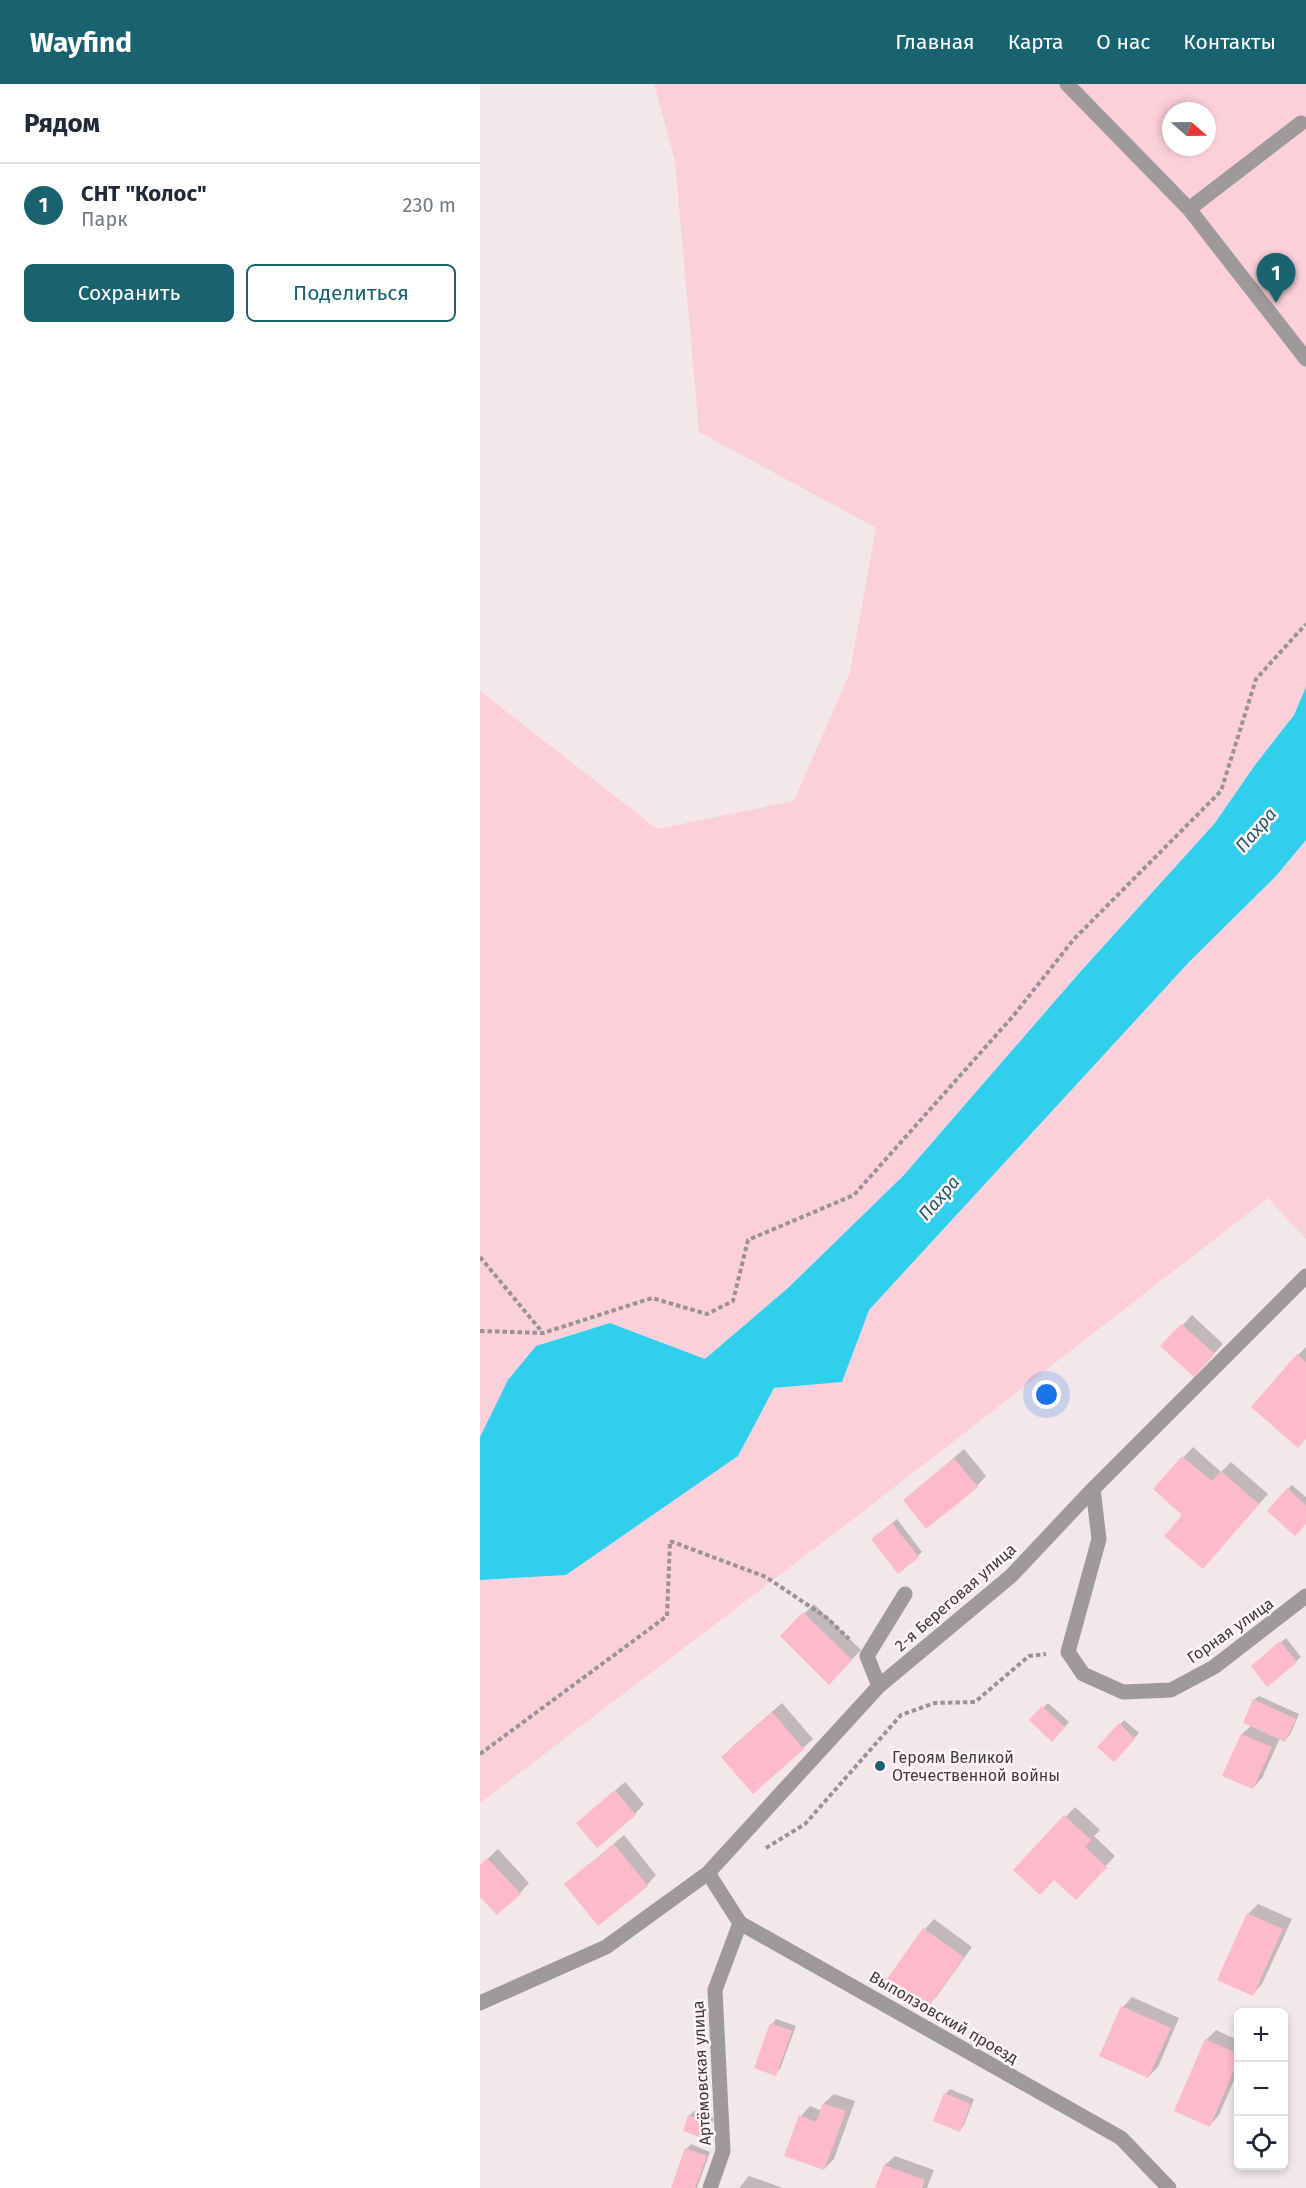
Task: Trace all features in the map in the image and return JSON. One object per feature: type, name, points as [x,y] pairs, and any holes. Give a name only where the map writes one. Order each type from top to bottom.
[{"type":"street","points":[[1067,84],[1189,209],[1306,359]]},
{"type":"street","points":[[1189,209],[1301,123]]},
{"type":"street","name":"2-я Береговая улица","points":[[480,2003],[606,1947],[708,1873],[879,1686],[1011,1576],[1093,1489],[1306,1276]]},
{"type":"street","points":[[1068,1652],[1099,1539],[1093,1489]]},
{"type":"street","points":[[879,1686],[867,1656],[905,1594]]},
{"type":"street","name":"Горная улица","points":[[1068,1652],[1083,1674],[1123,1692],[1171,1690],[1214,1666],[1306,1596]]},
{"type":"street","name":"Выползовский проезд","points":[[708,1873],[740,1923],[1121,2138],[1169,2188]]},
{"type":"street","name":"Артёмовская улица","points":[[710,2188],[723,2151],[715,1990],[740,1923]]},
{"type":"path","points":[[480,1330],[543,1333],[652,1298],[707,1314],[733,1301],[748,1240],[854,1195],[1014,1015],[1074,939],[1221,791],[1256,679],[1306,624]]},
{"type":"path","points":[[480,1257],[543,1333]]},
{"type":"path","points":[[480,1754],[667,1617],[670,1541],[766,1577],[827,1618]]},
{"type":"path","points":[[761,1852],[806,1824],[901,1715],[935,1703],[975,1702],[1029,1656],[1068,1652]]},
{"type":"shaded area","points":[[654,84],[1306,84],[1306,687],[1294,715],[1255,765],[1215,823],[1081,971],[904,1175],[788,1288],[705,1359],[610,1323],[536,1346],[480,1437],[480,691],[657,829],[794,801],[850,672],[876,528],[699,432],[675,161]]},
{"type":"shaded area","points":[[1306,840],[1306,1239],[1268,1198],[848,1523],[480,1803],[480,1580],[566,1575],[738,1456],[774,1388],[842,1382],[869,1310],[1190,961],[1276,876]]},
{"type":"water","name":"Пахра","points":[[1306,687],[1306,840],[1276,876],[1190,961],[869,1310],[842,1382],[774,1388],[738,1456],[566,1575],[480,1580],[480,1437],[508,1380],[536,1346],[610,1323],[705,1359],[788,1288],[904,1175],[1081,971],[1215,823],[1255,765],[1294,715]]},
{"type":"building","points":[[1181,1324],[1215,1354],[1194,1377],[1160,1346]]},
{"type":"building","points":[[1297,1354],[1306,1362],[1306,1439],[1298,1448],[1251,1407]]},
{"type":"building","points":[[1182,1456],[1212,1481],[1221,1471],[1259,1504],[1203,1569],[1164,1536],[1182,1515],[1153,1489]]},
{"type":"building","points":[[954,1458],[978,1487],[926,1529],[903,1500]]},
{"type":"building","points":[[1287,1488],[1306,1505],[1306,1524],[1295,1536],[1267,1511]]},
{"type":"building","points":[[892,1523],[919,1557],[898,1574],[871,1539]]},
{"type":"building","points":[[803,1612],[852,1660],[829,1685],[780,1636]]},
{"type":"building","points":[[1280,1641],[1297,1662],[1267,1687],[1251,1666]]},
{"type":"building","points":[[1253,1699],[1296,1719],[1285,1742],[1243,1723]]},
{"type":"building","points":[[1042,1706],[1065,1727],[1052,1742],[1029,1720]]},
{"type":"building","points":[[772,1712],[804,1749],[753,1794],[721,1757]]},
{"type":"building","points":[[1119,1723],[1135,1739],[1114,1762],[1097,1747]]},
{"type":"building","points":[[1241,1734],[1272,1747],[1253,1789],[1222,1776]]},
{"type":"building","points":[[615,1790],[636,1815],[597,1848],[576,1823]]},
{"type":"building","points":[[1064,1815],[1091,1840],[1085,1847],[1107,1867],[1076,1900],[1054,1880],[1040,1895],[1013,1870]]},
{"type":"building","points":[[614,1844],[648,1886],[598,1926],[564,1884]]},
{"type":"building","points":[[487,1858],[521,1894],[497,1915],[480,1897],[480,1865]]},
{"type":"building","points":[[1247,1913],[1283,1929],[1253,1996],[1217,1980]]},
{"type":"building","points":[[923,1928],[964,1957],[928,2008],[887,1979]]},
{"type":"building","points":[[1121,2006],[1171,2028],[1148,2078],[1099,2056]]},
{"type":"building","points":[[770,2023],[792,2031],[776,2076],[754,2068]]},
{"type":"building","points":[[1205,2039],[1234,2052],[1234,2070],[1210,2127],[1174,2111]]},
{"type":"building","points":[[944,2093],[971,2104],[960,2132],[933,2121]]},
{"type":"building","points":[[823,2103],[846,2111],[824,2170],[784,2156],[799,2115],[816,2122]]},
{"type":"building","points":[[688,2115],[710,2123],[705,2139],[683,2131]]},
{"type":"building","points":[[685,2148],[707,2156],[695,2188],[671,2188]]},
{"type":"building","points":[[884,2165],[925,2180],[922,2188],[875,2188]]},
{"type":"place","name":"СНТ \"Колос\"","points":[[1276,303]]},
{"type":"place","name":"Героям Великой Отечественной войны","points":[[880,1766]]}]
